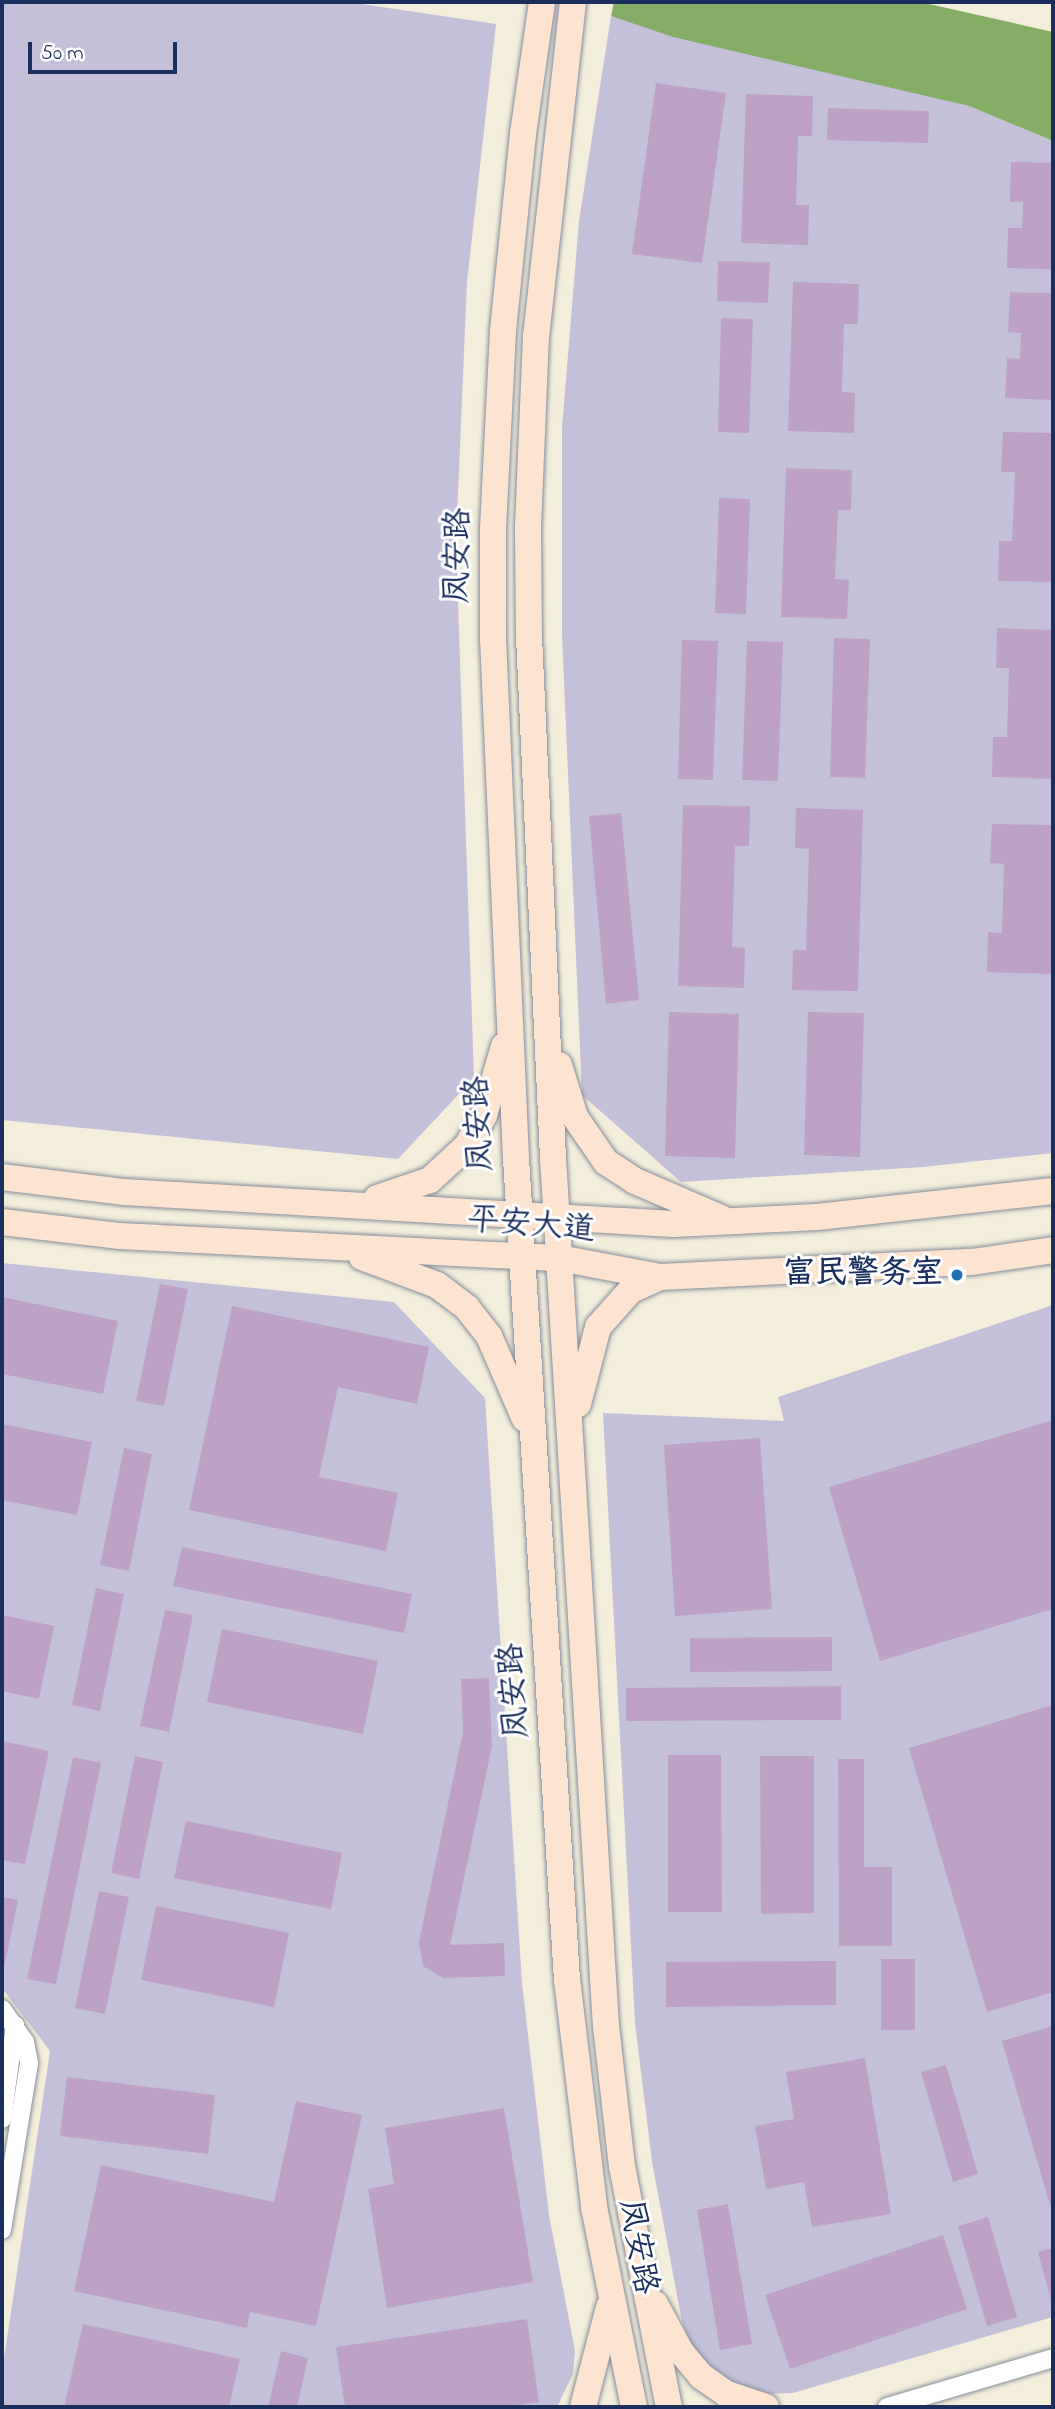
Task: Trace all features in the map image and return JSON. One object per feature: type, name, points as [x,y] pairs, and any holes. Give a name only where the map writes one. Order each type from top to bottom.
[{"type":"street","name":"凤安路","points":[[542,2],[523,134],[503,331],[493,531],[510,1024],[519,1212],[567,1979],[583,2125],[610,2299],[634,2407]]},
{"type":"street","name":"凤安路","points":[[573,2],[555,136],[536,336],[528,530],[547,1024],[556,1214],[606,2026],[640,2276],[669,2407]]},
{"type":"street","points":[[355,1203],[415,1187],[456,1159],[484,1115],[510,1024]]},
{"type":"street","points":[[547,1024],[575,1117],[594,1149],[635,1181],[730,1221]]},
{"type":"street","name":"平安大道","points":[[2,1177],[124,1192],[556,1214],[674,1224],[817,1217],[1053,1191]]},
{"type":"street","name":"平安大道","points":[[6,1224],[120,1236],[559,1258],[660,1277],[972,1262],[1053,1250]]},
{"type":"street","points":[[334,1247],[419,1277],[467,1308],[497,1351],[533,1437]]},
{"type":"street","points":[[570,1444],[586,1359],[598,1327],[631,1290],[660,1277]]},
{"type":"street","points":[[2,2009],[15,2025],[29,2063],[2,2230]]},
{"type":"street","points":[[2,2119],[15,2025]]},
{"type":"street","points":[[640,2276],[681,2352],[701,2376],[727,2394],[766,2407]]},
{"type":"street","points":[[583,2407],[610,2299]]},
{"type":"street","points":[[887,2407],[1053,2358]]},
{"type":"shaded area","points":[[2,2],[348,2],[496,24],[467,282],[456,541],[474,1078],[398,1159],[2,1120]]},
{"type":"shaded area","points":[[611,16],[969,106],[1053,141],[1053,1153],[923,1167],[681,1182],[582,1095],[562,635],[562,428],[579,221]]},
{"type":"shaded area","points":[[2,1263],[394,1302],[485,1398],[522,1983],[549,2215],[575,2351],[573,2374],[557,2407],[2,2407],[2,2372],[50,2051],[2,1988]]},
{"type":"shaded area","points":[[1053,1305],[1053,2317],[793,2393],[764,2394],[736,2387],[711,2371],[693,2349],[682,2322],[652,2162],[635,2023],[603,1413],[784,1421],[778,1397]]},
{"type":"green space","points":[[614,2],[920,2],[1053,32],[1053,141],[969,106],[673,37],[611,16]]},
{"type":"building","points":[[656,83],[726,93],[702,263],[632,254]]},
{"type":"building","points":[[746,94],[813,96],[812,136],[798,136],[796,205],[809,205],[808,245],[741,243]]},
{"type":"building","points":[[828,108],[929,111],[928,143],[827,140]]},
{"type":"building","points":[[1011,162],[1053,163],[1053,269],[1007,268],[1008,228],[1022,228],[1023,202],[1010,202]]},
{"type":"building","points":[[718,261],[770,262],[768,303],[717,301]]},
{"type":"building","points":[[793,282],[859,284],[858,324],[844,324],[842,392],[855,393],[854,433],[788,431]]},
{"type":"building","points":[[1010,292],[1053,293],[1053,400],[1005,398],[1007,358],[1020,359],[1021,333],[1008,332]]},
{"type":"building","points":[[721,318],[753,319],[749,433],[718,432]]},
{"type":"building","points":[[1003,432],[1053,433],[1053,582],[998,581],[999,541],[1012,541],[1015,472],[1001,472]]},
{"type":"building","points":[[786,468],[852,470],[851,510],[838,510],[835,579],[849,580],[847,619],[781,617]]},
{"type":"building","points":[[719,498],[750,499],[746,614],[715,613]]},
{"type":"building","points":[[997,628],[1053,630],[1053,779],[992,777],[993,737],[1007,737],[1009,668],[996,668]]},
{"type":"building","points":[[834,638],[870,639],[865,778],[830,777]]},
{"type":"building","points":[[682,640],[718,641],[713,780],[678,779]]},
{"type":"building","points":[[747,641],[783,642],[778,781],[742,780]]},
{"type":"building","points":[[683,805],[750,806],[749,846],[735,846],[732,947],[745,948],[744,988],[678,986]]},
{"type":"building","points":[[796,808],[863,810],[858,991],[792,990],[793,950],[806,950],[809,849],[795,848]]},
{"type":"building","points":[[621,813],[639,1000],[606,1004],[589,816]]},
{"type":"building","points":[[992,824],[1053,825],[1053,974],[987,972],[988,932],[1002,933],[1004,864],[990,863]]},
{"type":"building","points":[[669,1012],[739,1014],[735,1158],[665,1156]]},
{"type":"building","points":[[808,1012],[864,1013],[860,1157],[804,1155]]},
{"type":"building","points":[[160,1284],[188,1289],[164,1406],[136,1401]]},
{"type":"building","points":[[2,1297],[118,1321],[103,1394],[2,1374]]},
{"type":"building","points":[[232,1306],[429,1347],[417,1404],[338,1387],[319,1477],[398,1493],[386,1551],[189,1510]]},
{"type":"building","points":[[1053,1420],[1053,1609],[880,1661],[829,1487]]},
{"type":"building","points":[[2,1424],[92,1442],[77,1515],[2,1500]]},
{"type":"building","points":[[760,1438],[772,1609],[675,1616],[664,1445]]},
{"type":"building","points":[[124,1448],[152,1454],[129,1571],[100,1565]]},
{"type":"building","points":[[182,1547],[412,1594],[404,1633],[173,1586]]},
{"type":"building","points":[[96,1588],[124,1594],[100,1711],[72,1705]]},
{"type":"building","points":[[165,1610],[193,1615],[169,1732],[140,1726]]},
{"type":"building","points":[[2,1615],[54,1626],[39,1699],[2,1691]]},
{"type":"building","points":[[222,1629],[378,1661],[363,1734],[207,1702]]},
{"type":"building","points":[[832,1637],[832,1671],[690,1672],[690,1638]]},
{"type":"building","points":[[489,1678],[492,1746],[450,1945],[504,1943],[505,1976],[443,1978],[423,1966],[419,1942],[463,1732],[461,1679]]},
{"type":"building","points":[[841,1686],[841,1720],[626,1721],[626,1688]]},
{"type":"building","points":[[1053,1705],[1053,1992],[987,2012],[909,1748]]},
{"type":"building","points":[[2,1741],[49,1751],[25,1864],[2,1860]]},
{"type":"building","points":[[668,1755],[721,1755],[722,1912],[668,1912]]},
{"type":"building","points":[[135,1756],[163,1762],[139,1879],[111,1873]]},
{"type":"building","points":[[760,1756],[814,1756],[814,1913],[761,1914]]},
{"type":"building","points":[[73,1757],[101,1763],[56,1984],[27,1979]]},
{"type":"building","points":[[838,1759],[864,1759],[864,1867],[892,1867],[892,1946],[839,1946]]},
{"type":"building","points":[[186,1821],[342,1853],[331,1909],[174,1878]]},
{"type":"building","points":[[99,1891],[129,1897],[105,2014],[75,2008]]},
{"type":"building","points":[[2,1897],[18,1900],[3,1973],[2,1973]]},
{"type":"building","points":[[156,1906],[289,1933],[274,2007],[141,1980]]},
{"type":"building","points":[[881,1959],[915,1959],[915,2030],[881,2030]]},
{"type":"building","points":[[836,1961],[836,2005],[666,2007],[666,1962]]},
{"type":"building","points":[[1053,2026],[1053,2204],[1050,2205],[1002,2041]]},
{"type":"building","points":[[865,2058],[891,2214],[812,2227],[804,2182],[766,2189],[755,2126],[794,2119],[786,2072]]},
{"type":"building","points":[[946,2065],[978,2174],[953,2182],[921,2072]]},
{"type":"building","points":[[67,2077],[215,2095],[208,2154],[60,2136]]},
{"type":"building","points":[[296,2101],[362,2115],[316,2326],[250,2312],[247,2328],[74,2291],[101,2165],[274,2202]]},
{"type":"building","points":[[504,2108],[533,2282],[387,2308],[368,2189],[394,2184],[385,2128]]},
{"type":"building","points":[[728,2204],[752,2344],[720,2350],[697,2210]]},
{"type":"building","points":[[988,2217],[1017,2317],[987,2326],[958,2226]]},
{"type":"building","points":[[943,2235],[967,2309],[790,2369],[765,2295]]},
{"type":"building","points":[[1053,2248],[1053,2304],[1052,2304],[1038,2252]]},
{"type":"building","points":[[527,2319],[539,2402],[502,2407],[345,2407],[336,2347]]},
{"type":"building","points":[[83,2324],[240,2359],[229,2407],[64,2407]]},
{"type":"building","points":[[281,2351],[308,2358],[297,2407],[268,2407]]},
{"type":"place","name":"富民警务室","points":[[957,1275]]}]
